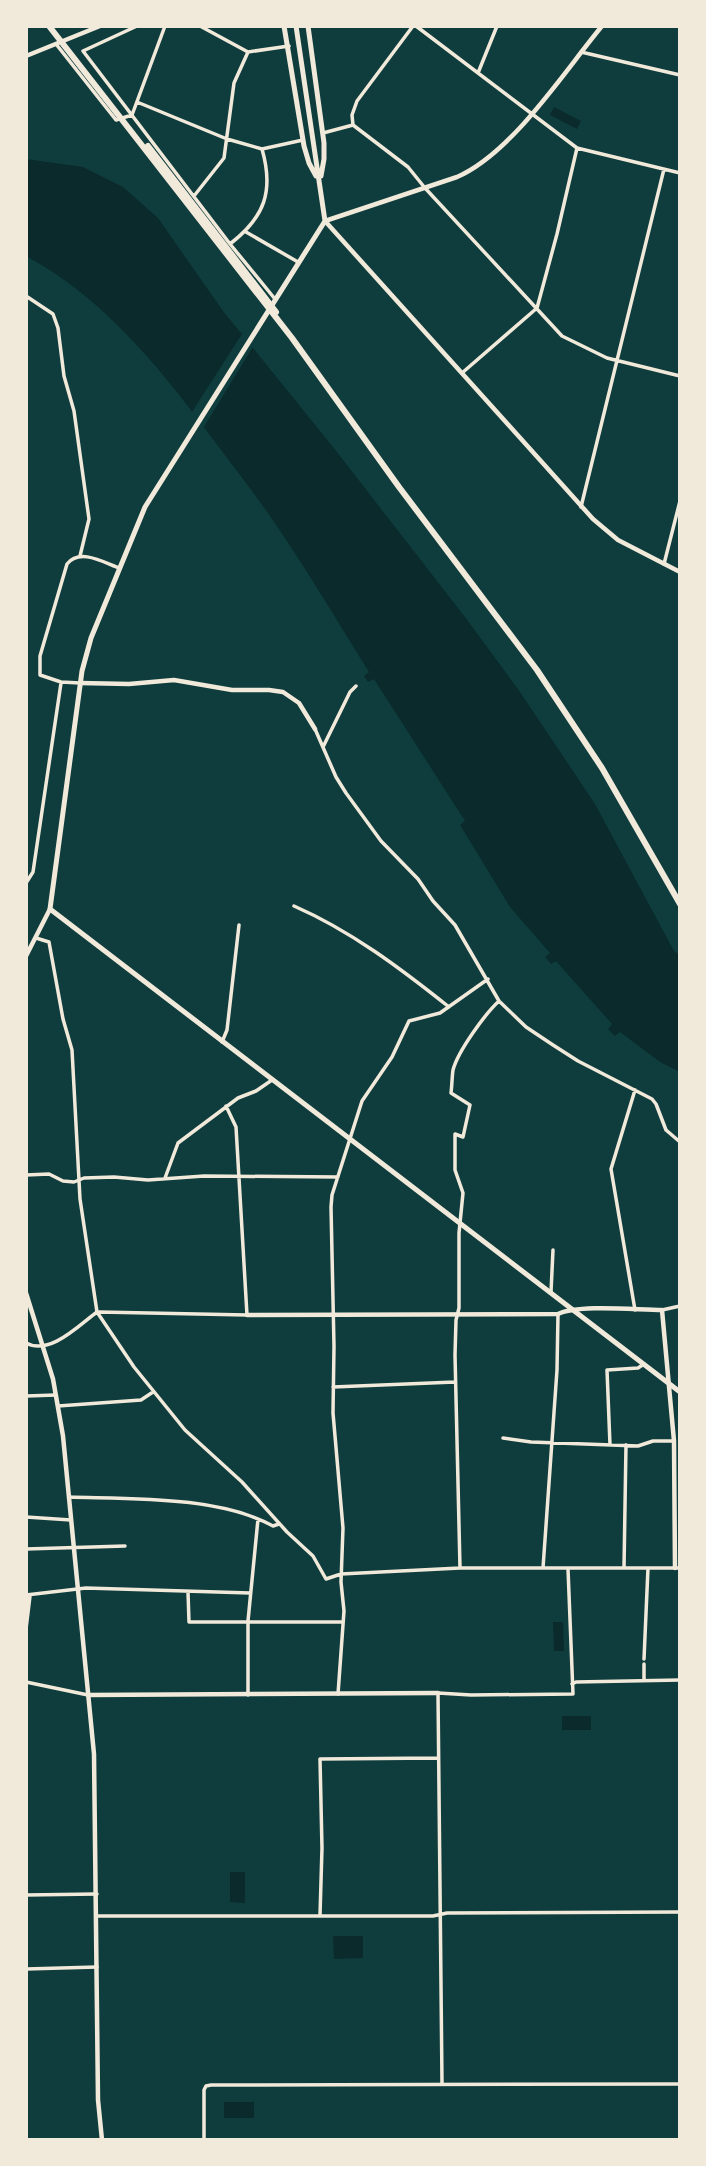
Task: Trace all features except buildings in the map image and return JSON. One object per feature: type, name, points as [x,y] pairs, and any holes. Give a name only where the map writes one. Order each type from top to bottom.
[{"type":"highway","points":[[52,26],[267,299],[402,486],[540,668],[605,766],[680,897]]},
{"type":"highway","points":[[52,26],[292,338],[399,487],[537,670],[602,768],[680,904]]},
{"type":"main road","points":[[284,26],[303,140],[309,163],[319,181]]},
{"type":"main road","points":[[296,26],[325,221],[145,507],[118,568],[91,638],[80,683],[50,909],[680,1392]]},
{"type":"main road","points":[[308,26],[323,133],[324,159],[319,181]]},
{"type":"street","points":[[26,56],[100,26]]},
{"type":"street","points":[[137,26],[83,51],[275,299]]},
{"type":"street","points":[[132,115],[164,26]]},
{"type":"street","points":[[200,26],[248,52],[289,46]]},
{"type":"street","points":[[680,173],[577,148],[414,26],[357,101],[352,115],[353,125],[408,167],[562,335],[607,358],[680,376]]},
{"type":"street","points":[[478,73],[497,26]]},
{"type":"street","points":[[602,26],[508,140],[487,160],[468,173],[325,221],[581,507],[618,540],[680,572]]},
{"type":"street","points":[[56,44],[116,120],[132,115]]},
{"type":"street","points":[[194,197],[224,159],[234,83],[248,52]]},
{"type":"street","points":[[581,52],[680,75]]},
{"type":"street","points":[[136,102],[227,139],[262,149],[303,140]]},
{"type":"street","points":[[323,133],[353,125]]},
{"type":"street","points":[[461,373],[537,308],[577,148]]},
{"type":"street","points":[[230,244],[247,232],[260,215],[268,189],[268,170],[262,149]]},
{"type":"street","points":[[581,507],[664,170]]},
{"type":"street","points":[[247,232],[298,262]]},
{"type":"street","points":[[26,296],[48,310],[58,328],[64,376],[75,411],[89,519],[80,556]]},
{"type":"street","points":[[664,564],[680,501]]},
{"type":"street","points":[[118,568],[80,556],[72,558],[67,564],[40,656],[40,675],[61,682],[80,683],[129,684],[174,680],[232,690],[283,692],[294,699],[315,729],[346,793],[381,841],[418,879],[454,925],[499,1001],[526,1027],[553,1045],[654,1101],[666,1130],[680,1142]]},
{"type":"street","points":[[26,883],[33,872],[61,682]]},
{"type":"street","points":[[323,747],[350,692],[356,686]]},
{"type":"street","points":[[294,906],[324,919],[352,936],[405,972],[449,1007]]},
{"type":"street","points":[[26,956],[50,909]]},
{"type":"street","points":[[222,1042],[227,1030],[239,925]]},
{"type":"street","points":[[36,939],[49,942],[61,1009],[72,1050],[78,1180],[97,1312],[153,1392],[185,1430],[242,1482],[279,1524],[313,1556],[326,1579],[341,1574],[460,1568],[677,1568],[674,1441],[662,1310]]},
{"type":"street","points":[[338,1694],[344,1622],[341,1574],[343,1528],[332,1413],[332,1195],[362,1101],[392,1057],[409,1021],[440,1013],[488,979]]},
{"type":"street","points":[[460,1568],[455,1382],[463,1193],[455,1170],[455,1134],[463,1137],[470,1105],[451,1093],[454,1068],[477,1026],[499,1001]]},
{"type":"street","points":[[164,1178],[178,1143],[226,1106],[272,1080]]},
{"type":"street","points":[[635,1090],[611,1169],[635,1310]]},
{"type":"street","points":[[226,1106],[236,1127],[247,1315]]},
{"type":"street","points":[[26,1175],[49,1174],[63,1181],[114,1177],[148,1180],[239,1176],[338,1177]]},
{"type":"street","points":[[551,1292],[553,1250]]},
{"type":"street","points":[[26,1293],[44,1346],[58,1406],[88,1695],[96,1798],[98,2100],[102,2140]]},
{"type":"street","points":[[26,1343],[44,1346],[54,1343],[97,1312],[247,1315],[558,1314],[576,1311],[662,1310],[680,1306]]},
{"type":"street","points":[[543,1569],[558,1314]]},
{"type":"street","points":[[610,1445],[607,1370],[638,1368],[644,1364]]},
{"type":"street","points":[[333,1387],[455,1382]]},
{"type":"street","points":[[58,1406],[141,1400],[153,1392]]},
{"type":"street","points":[[26,1396],[56,1395]]},
{"type":"street","points":[[503,1438],[626,1446],[638,1446],[653,1441],[674,1441]]},
{"type":"street","points":[[624,1568],[626,1446]]},
{"type":"street","points":[[68,1497],[201,1505],[240,1512],[273,1526],[279,1524]]},
{"type":"street","points":[[26,1517],[71,1520]]},
{"type":"street","points":[[248,1695],[248,1621],[258,1519]]},
{"type":"street","points":[[26,1549],[125,1546]]},
{"type":"street","points":[[644,1680],[648,1568]]},
{"type":"street","points":[[26,1682],[88,1695],[573,1694],[568,1569]]},
{"type":"street","points":[[26,1629],[28,1595],[78,1589],[250,1593]]},
{"type":"street","points":[[188,1592],[189,1622],[344,1622]]},
{"type":"street","points":[[572,1684],[680,1680]]},
{"type":"street","points":[[438,1693],[442,2083]]},
{"type":"street","points":[[320,1916],[320,1759],[438,1758]]},
{"type":"street","points":[[26,1895],[97,1894]]},
{"type":"street","points":[[97,1916],[680,1912]]},
{"type":"street","points":[[26,1969],[97,1967]]},
{"type":"street","points":[[204,2140],[204,2091],[211,2085],[680,2084]]},
{"type":"water","points":[[554,107],[581,121],[577,129],[550,115]]},
{"type":"water","points":[[26,159],[83,167],[123,187],[158,218],[223,311],[333,447],[520,692],[595,804],[674,951],[680,955],[680,1072],[660,1062],[620,1032],[615,1036],[608,1029],[612,1024],[556,961],[551,964],[545,957],[550,953],[510,907],[460,825],[465,821],[374,679],[368,682],[364,676],[369,672],[297,556],[252,491],[177,392],[132,340],[82,294],[26,256]]},
{"type":"water","points":[[553,1622],[563,1622],[564,1651],[554,1651]]},
{"type":"water","points":[[562,1716],[591,1716],[591,1730],[562,1730]]},
{"type":"water","points":[[230,1872],[245,1872],[245,1903],[230,1902]]},
{"type":"water","points":[[333,1936],[363,1936],[363,1958],[334,1959]]},
{"type":"water","points":[[224,2102],[254,2102],[254,2118],[224,2118]]},
{"type":"pier","points":[[244,331],[254,345],[202,430],[190,415]]}]
